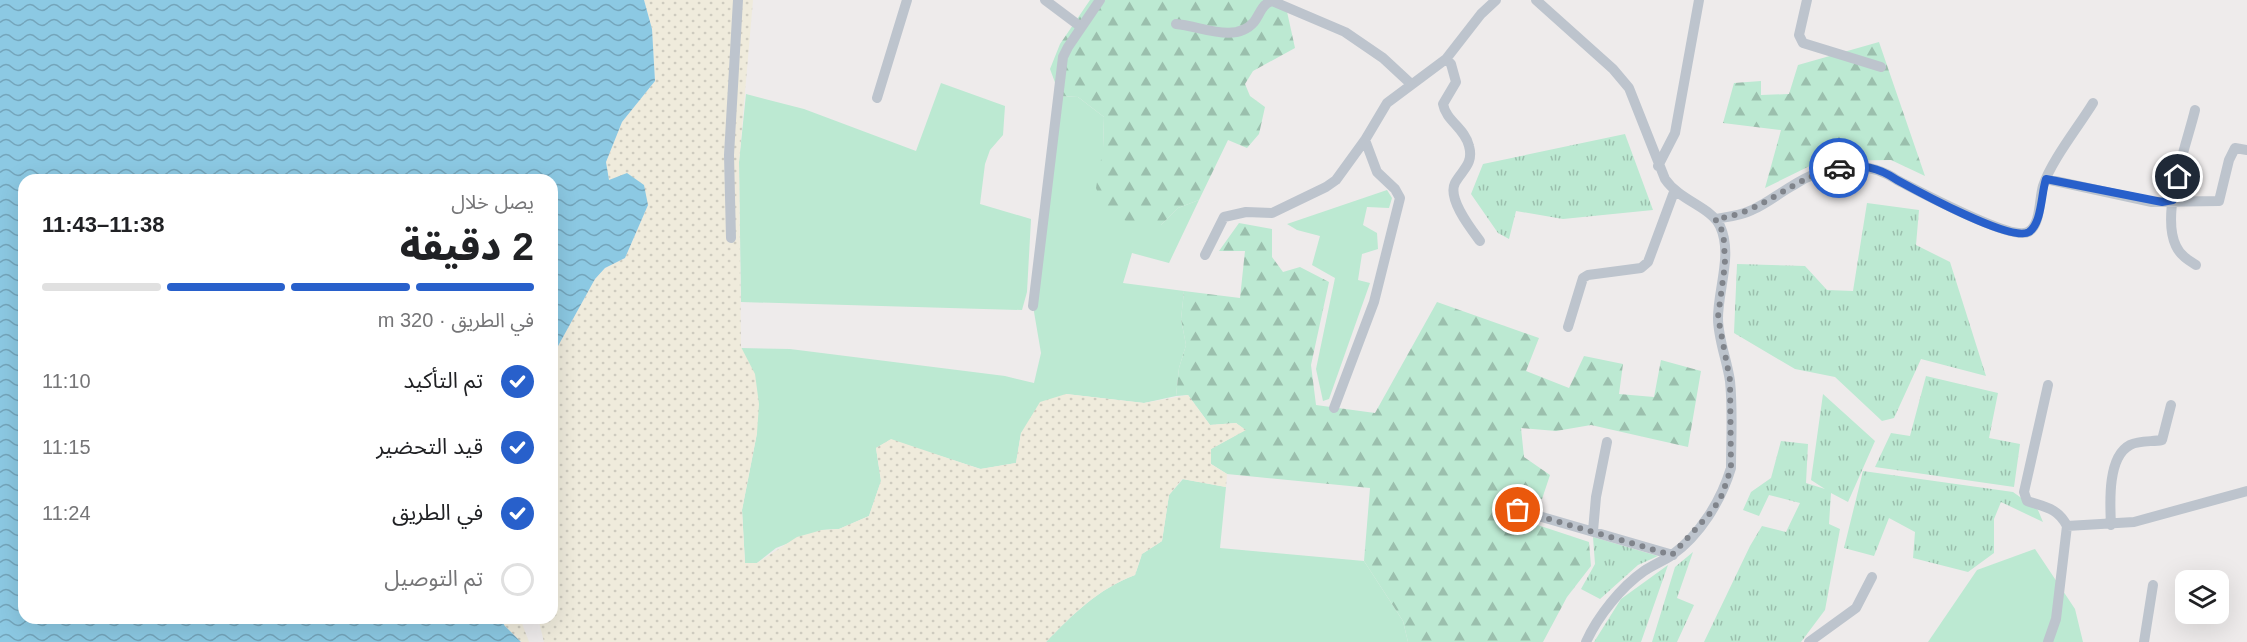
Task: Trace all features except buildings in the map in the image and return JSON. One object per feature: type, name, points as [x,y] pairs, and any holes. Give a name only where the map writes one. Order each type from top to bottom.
[{"type":"street","points":[[730,238],[729,155],[738,0]]},
{"type":"street","points":[[877,98],[907,0]]},
{"type":"street","points":[[1045,0],[1081,27]]},
{"type":"street","points":[[1033,306],[1063,57],[1100,0]]},
{"type":"street","points":[[1205,255],[1224,217],[1246,212],[1272,213],[1326,188],[1336,180],[1365,141],[1387,103],[1410,83],[1446,59],[1481,14],[1496,0]]},
{"type":"street","points":[[1536,0],[1613,69],[1629,88],[1658,166],[1674,192],[1715,219],[1721,228],[1724,241],[1725,264],[1718,317],[1730,380],[1731,468],[1722,495],[1713,510],[1672,555],[1632,580],[1596,624],[1586,642]]},
{"type":"street","points":[[1658,166],[1675,133],[1699,0]]},
{"type":"street","points":[[1807,0],[1799,35],[1803,42],[1881,67]]},
{"type":"street","points":[[1176,24],[1193,25],[1233,34],[1244,31],[1265,4],[1272,1],[1345,32],[1383,58],[1410,83]]},
{"type":"street","points":[[1446,59],[1451,64],[1456,82],[1443,104],[1444,110],[1459,126],[1470,147],[1469,165],[1454,185],[1455,197],[1480,241]]},
{"type":"street","points":[[1715,219],[1735,217],[1753,210],[1810,176],[1843,167],[1867,166],[1883,171],[1996,228],[2022,235],[2031,231],[2037,221],[2046,179],[2093,103]]},
{"type":"street","points":[[2195,110],[2173,200],[2171,219],[2176,247],[2196,265]]},
{"type":"street","points":[[1334,408],[1374,302],[1400,198],[1395,189],[1377,172],[1365,141]]},
{"type":"street","points":[[2046,179],[2152,202],[2219,201],[2229,160],[2235,148],[2247,150]]},
{"type":"street","points":[[1568,327],[1583,278],[1588,274],[1641,268],[1648,262],[1674,192]]},
{"type":"street","points":[[2048,385],[2025,498],[2051,507],[2062,515],[2067,526],[2056,619],[2048,642]]},
{"type":"street","points":[[2111,525],[2110,484],[2115,467],[2125,449],[2131,445],[2162,440],[2171,405]]},
{"type":"street","points":[[1593,531],[1596,497],[1607,442]]},
{"type":"street","points":[[2067,526],[2134,522],[2247,491]]},
{"type":"street","points":[[1518,510],[1672,555]]},
{"type":"street","points":[[1809,642],[1856,608],[1872,577]]},
{"type":"street","points":[[2144,642],[2153,585]]},
{"type":"green space","points":[[1090,0],[1265,0],[1286,7],[1295,48],[1253,71],[1245,84],[1250,96],[1265,107],[1259,134],[1247,148],[1228,140],[1199,200],[1178,208],[1161,225],[1135,226],[1104,209],[1096,188],[1103,148],[1104,117],[1078,97],[1060,96],[1050,69],[1060,44]]},
{"type":"green space","points":[[1879,42],[1925,176],[1891,160],[1820,161],[1765,188],[1781,130],[1723,123],[1734,83],[1761,81],[1761,95],[1789,94],[1798,65]]},
{"type":"green space","points":[[941,83],[1005,106],[1003,135],[990,150],[985,164],[980,204],[1031,219],[1027,292],[1022,310],[741,302],[739,162],[746,94],[804,109],[916,151]]},
{"type":"green space","points":[[1060,96],[1078,97],[1104,117],[1103,148],[1161,225],[1178,208],[1199,200],[1169,263],[1132,253],[1123,283],[1184,291],[1181,319],[1186,345],[1179,368],[1176,396],[1144,403],[1066,394],[1021,433],[1016,463],[981,469],[890,440],[876,448],[881,481],[869,516],[839,529],[822,530],[776,548],[757,563],[745,563],[742,510],[757,433],[741,348],[790,349],[1005,376],[1034,383],[1041,353],[1033,306]]},
{"type":"green space","points":[[1625,134],[1653,210],[1563,219],[1516,211],[1509,239],[1498,233],[1471,194],[1483,164]]},
{"type":"green space","points":[[1387,190],[1392,198],[1389,208],[1367,207],[1363,225],[1377,233],[1378,249],[1362,254],[1358,280],[1370,283],[1329,399],[1323,401],[1316,369],[1335,278],[1312,265],[1320,236],[1297,230],[1287,224]]},
{"type":"green space","points":[[1867,203],[1919,210],[1916,245],[1950,262],[1986,376],[1921,359],[1894,418],[1882,421],[1835,377],[1795,369],[1734,333],[1737,264],[1805,266],[1827,290],[1853,291]]},
{"type":"green space","points":[[1239,223],[1272,229],[1272,257],[1283,272],[1300,267],[1329,282],[1311,365],[1316,405],[1375,413],[1437,302],[1539,338],[1526,371],[1569,388],[1584,356],[1623,364],[1619,394],[1654,397],[1661,360],[1701,371],[1688,447],[1591,425],[1556,431],[1521,428],[1524,457],[1550,475],[1542,499],[1506,492],[1501,513],[1589,542],[1591,566],[1567,597],[1543,642],[1408,642],[1403,621],[1364,561],[1370,488],[1227,474],[1211,464],[1211,449],[1245,430],[1236,423],[1210,425],[1188,395],[1176,396],[1179,368],[1186,345],[1181,319],[1184,291],[1240,298],[1245,251],[1219,251]]},
{"type":"green space","points":[[1926,376],[1998,393],[1989,438],[2020,444],[2014,487],[1875,467],[1891,433],[1910,436]]},
{"type":"green space","points":[[1823,394],[1875,441],[1848,502],[1831,493],[1829,524],[1840,529],[1825,610],[1801,642],[1704,642],[1762,526],[1786,532],[1800,503],[1769,495],[1759,516],[1743,510],[1751,492],[1771,478],[1781,441],[1808,444],[1806,483],[1825,489],[1811,480]]},
{"type":"green space","points":[[1863,471],[2013,492],[2038,510],[2043,522],[2001,502],[1994,519],[1994,553],[1968,572],[1913,558],[1915,532],[1889,518],[1874,556],[1844,548]]},
{"type":"green space","points":[[1183,479],[1226,487],[1220,548],[1364,561],[1403,621],[1408,642],[1046,642],[1076,612],[1098,595],[1109,587],[1135,575],[1142,554],[1162,541],[1169,495]]},
{"type":"green space","points":[[1593,537],[1658,556],[1638,565],[1600,599],[1581,589],[1595,564]]},
{"type":"green space","points":[[2035,549],[2075,609],[2083,642],[1928,642],[1977,570]]},
{"type":"green space","points":[[1693,552],[1677,598],[1694,605],[1677,642],[1652,642],[1675,567]]},
{"type":"green space","points":[[1668,565],[1641,642],[1594,642],[1621,599]]},
{"type":"sand","points":[[644,0],[753,0],[739,162],[741,347],[755,374],[759,404],[757,433],[742,510],[745,563],[757,563],[797,537],[822,530],[839,529],[869,516],[881,481],[876,448],[891,439],[980,469],[1016,463],[1021,433],[1040,402],[1066,394],[1144,403],[1188,395],[1210,425],[1236,423],[1246,430],[1211,449],[1211,464],[1227,474],[1226,487],[1182,479],[1169,495],[1162,541],[1142,554],[1135,575],[1109,587],[1098,595],[1076,612],[1046,642],[544,642],[540,624],[558,624],[558,346],[595,279],[605,268],[625,258],[648,205],[609,181],[606,162],[622,122],[655,81],[652,29]]},
{"type":"sand","points":[[522,624],[529,642],[521,642],[504,625]]},
{"type":"water","points":[[0,0],[644,0],[652,29],[655,81],[622,122],[606,162],[609,180],[627,173],[644,185],[648,205],[625,258],[605,268],[595,279],[558,346],[558,174],[18,174],[18,624],[504,624],[521,642],[0,642]]},
{"type":"way so far","points":[[1518,510],[1621,538],[1672,555],[1682,547],[1713,510],[1722,495],[1731,468],[1730,380],[1721,345],[1718,317],[1725,264],[1724,241],[1721,228],[1715,219],[1735,217],[1753,210],[1810,176],[1839,168]]},
{"type":"route","points":[[1839,168],[1853,165],[1883,171],[1996,228],[2022,235],[2031,231],[2037,221],[2046,179],[2152,202],[2162,202],[2173,200],[2178,177]]}]
